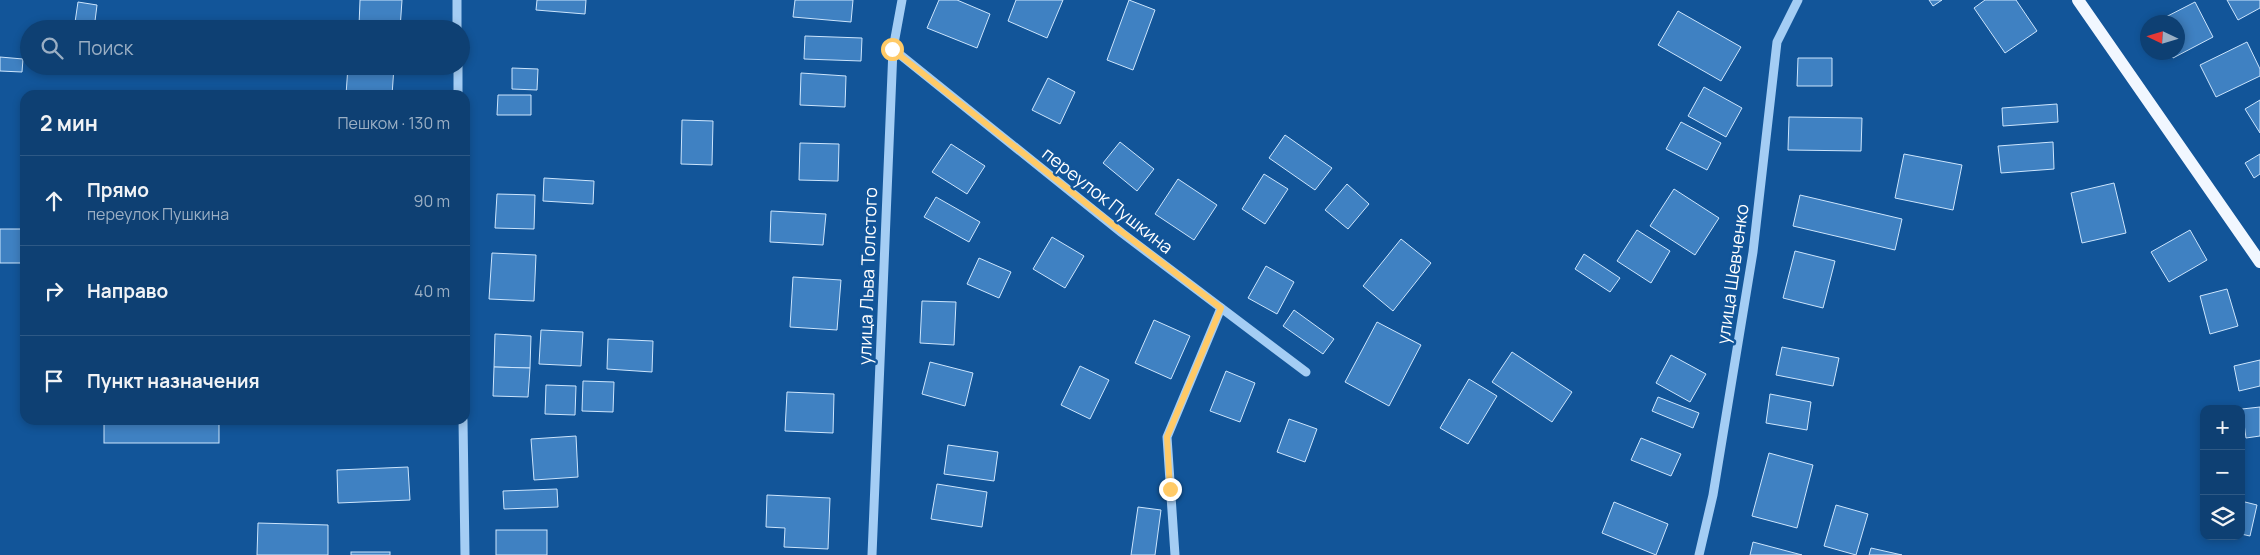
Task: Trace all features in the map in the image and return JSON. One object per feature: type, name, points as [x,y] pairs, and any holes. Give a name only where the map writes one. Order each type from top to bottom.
[{"type":"main road","points":[[2078,0],[2260,262]]},
{"type":"street","points":[[456,0],[457,20]]},
{"type":"street","name":"улица Льва Толстого","points":[[872,555],[892,49],[902,0]]},
{"type":"street","name":"улица Шевченко","points":[[1699,555],[1713,495],[1753,252],[1777,42],[1798,0]]},
{"type":"street","name":"переулок Пушкина","points":[[892,49],[1122,232],[1306,372]]},
{"type":"street","points":[[458,75],[458,90]]},
{"type":"street","points":[[1175,555],[1167,437],[1221,308]]},
{"type":"street","points":[[463,425],[465,555]]},
{"type":"building","points":[[360,0],[402,0],[401,20],[359,20]]},
{"type":"building","points":[[537,0],[586,0],[585,14],[536,10]]},
{"type":"building","points":[[795,0],[853,0],[851,22],[793,17]]},
{"type":"building","points":[[939,0],[957,0],[990,14],[977,48],[927,28]]},
{"type":"building","points":[[1016,0],[1063,0],[1047,38],[1008,21]]},
{"type":"building","points":[[1129,0],[1155,10],[1133,70],[1107,60]]},
{"type":"building","points":[[1929,0],[1942,0],[1933,6]]},
{"type":"building","points":[[1985,0],[2016,0],[2037,31],[2005,53],[1974,8]]},
{"type":"building","points":[[2227,0],[2260,0],[2260,8],[2238,20]]},
{"type":"building","points":[[78,2],[97,5],[95,20],[75,20]]},
{"type":"building","points":[[2195,2],[2213,37],[2185,52],[2185,15],[2170,15]]},
{"type":"building","points":[[1678,11],[1741,47],[1721,81],[1658,45]]},
{"type":"building","points":[[805,36],[862,38],[861,61],[804,59]]},
{"type":"building","points":[[2247,42],[2260,69],[2260,76],[2216,97],[2200,65]]},
{"type":"building","points":[[0,57],[20,59],[20,72],[0,71]]},
{"type":"building","points":[[1798,58],[1832,58],[1832,86],[1797,86]]},
{"type":"building","points":[[512,68],[538,69],[537,90],[512,89]]},
{"type":"building","points":[[801,73],[846,76],[845,107],[800,105]]},
{"type":"building","points":[[347,75],[393,75],[392,90],[346,90]]},
{"type":"building","points":[[1048,78],[1075,92],[1060,124],[1032,110]]},
{"type":"building","points":[[1704,87],[1742,108],[1726,137],[1688,116]]},
{"type":"building","points":[[498,95],[531,95],[531,115],[497,115]]},
{"type":"building","points":[[2260,100],[2260,133],[2245,109]]},
{"type":"building","points":[[2057,104],[2058,122],[2003,126],[2002,108]]},
{"type":"building","points":[[1789,117],[1862,118],[1861,151],[1788,150]]},
{"type":"building","points":[[682,120],[713,121],[712,165],[681,164]]},
{"type":"building","points":[[1681,122],[1721,143],[1707,170],[1666,149]]},
{"type":"building","points":[[1285,135],[1332,168],[1315,190],[1269,158]]},
{"type":"building","points":[[1120,142],[1154,169],[1137,191],[1103,163]]},
{"type":"building","points":[[2053,142],[2054,169],[2001,173],[1998,146]]},
{"type":"building","points":[[800,143],[839,144],[838,181],[799,180]]},
{"type":"building","points":[[951,144],[985,166],[967,194],[932,172]]},
{"type":"building","points":[[1904,154],[1962,165],[1953,210],[1895,198]]},
{"type":"building","points":[[2260,154],[2260,174],[2254,178],[2245,163]]},
{"type":"building","points":[[1264,174],[1288,189],[1265,224],[1242,209]]},
{"type":"building","points":[[544,178],[594,181],[593,204],[543,201]]},
{"type":"building","points":[[1178,179],[1217,205],[1194,240],[1155,214]]},
{"type":"building","points":[[2114,183],[2126,233],[2082,243],[2071,193]]},
{"type":"building","points":[[1347,184],[1369,204],[1348,229],[1325,210]]},
{"type":"building","points":[[1674,189],[1719,218],[1695,255],[1650,226]]},
{"type":"building","points":[[497,194],[535,195],[534,229],[495,228]]},
{"type":"building","points":[[1800,195],[1902,219],[1895,250],[1793,226]]},
{"type":"building","points":[[936,197],[980,222],[969,242],[924,217]]},
{"type":"building","points":[[771,211],[826,214],[823,245],[770,242]]},
{"type":"building","points":[[0,229],[20,229],[20,263],[0,263]]},
{"type":"building","points":[[1637,230],[1670,251],[1651,283],[1617,261]]},
{"type":"building","points":[[2190,230],[2207,260],[2169,282],[2151,252]]},
{"type":"building","points":[[1052,237],[1084,256],[1065,288],[1033,269]]},
{"type":"building","points":[[1401,239],[1431,263],[1393,311],[1363,286]]},
{"type":"building","points":[[1795,251],[1835,261],[1823,308],[1783,298]]},
{"type":"building","points":[[492,253],[536,255],[534,301],[489,299]]},
{"type":"building","points":[[1584,254],[1620,278],[1610,292],[1575,269]]},
{"type":"building","points":[[979,258],[1011,272],[999,298],[967,284]]},
{"type":"building","points":[[1266,266],[1294,282],[1277,314],[1248,298]]},
{"type":"building","points":[[793,277],[841,280],[837,330],[790,327]]},
{"type":"building","points":[[2227,289],[2238,326],[2210,334],[2200,296]]},
{"type":"building","points":[[922,301],[956,302],[954,345],[920,343]]},
{"type":"building","points":[[1294,310],[1334,339],[1323,354],[1283,326]]},
{"type":"building","points":[[1154,320],[1190,336],[1171,379],[1135,363]]},
{"type":"building","points":[[1377,322],[1421,345],[1389,406],[1345,382]]},
{"type":"building","points":[[541,330],[583,332],[581,366],[539,364]]},
{"type":"building","points":[[495,334],[531,336],[530,368],[494,367]]},
{"type":"building","points":[[608,339],[653,341],[652,372],[607,369]]},
{"type":"building","points":[[1782,347],[1839,358],[1833,386],[1776,375]]},
{"type":"building","points":[[1512,352],[1572,392],[1552,422],[1492,382]]},
{"type":"building","points":[[1671,355],[1706,374],[1690,402],[1656,383]]},
{"type":"building","points":[[2260,360],[2260,386],[2239,391],[2234,366]]},
{"type":"building","points":[[930,362],[973,373],[965,406],[922,394]]},
{"type":"building","points":[[1080,366],[1109,380],[1090,419],[1061,405]]},
{"type":"building","points":[[494,367],[530,368],[528,397],[493,396]]},
{"type":"building","points":[[1226,371],[1255,383],[1240,422],[1210,411]]},
{"type":"building","points":[[1469,379],[1497,396],[1468,444],[1440,428]]},
{"type":"building","points":[[583,381],[614,382],[613,412],[582,411]]},
{"type":"building","points":[[546,385],[576,386],[575,415],[545,414]]},
{"type":"building","points":[[787,392],[834,394],[833,433],[785,431]]},
{"type":"building","points":[[1770,394],[1811,402],[1807,430],[1766,423]]},
{"type":"building","points":[[1658,397],[1699,413],[1693,428],[1652,411]]},
{"type":"building","points":[[2260,407],[2260,436],[2246,438],[2245,409]]},
{"type":"building","points":[[1289,419],[1317,429],[1305,462],[1277,452]]},
{"type":"building","points":[[104,425],[219,425],[219,443],[104,443]]},
{"type":"building","points":[[576,436],[578,477],[534,480],[531,439]]},
{"type":"building","points":[[1641,438],[1681,454],[1671,476],[1631,460]]},
{"type":"building","points":[[948,445],[998,452],[994,481],[944,474]]},
{"type":"building","points":[[1769,453],[1813,465],[1797,528],[1752,516]]},
{"type":"building","points":[[408,467],[410,500],[338,503],[337,470]]},
{"type":"building","points":[[937,484],[987,492],[982,527],[931,519]]},
{"type":"building","points":[[557,489],[558,507],[504,509],[503,491]]},
{"type":"building","points":[[767,495],[830,498],[828,549],[784,547],[785,528],[766,527]]},
{"type":"building","points":[[1614,502],[1668,524],[1656,555],[1602,533]]},
{"type":"building","points":[[2245,502],[2257,505],[2250,536],[2245,535]]},
{"type":"building","points":[[1836,505],[1868,514],[1856,555],[1824,546]]},
{"type":"building","points":[[1138,507],[1161,510],[1155,555],[1131,555]]},
{"type":"building","points":[[258,523],[328,525],[328,555],[257,555]]},
{"type":"building","points":[[496,530],[547,530],[547,555],[496,555]]},
{"type":"building","points":[[1753,542],[1802,555],[1750,555]]},
{"type":"building","points":[[1871,548],[1902,555],[1869,555]]},
{"type":"building","points":[[351,552],[390,552],[390,555],[351,555]]},
{"type":"route","points":[[892,49],[1122,232],[1221,308],[1167,437],[1170,489]]}]
